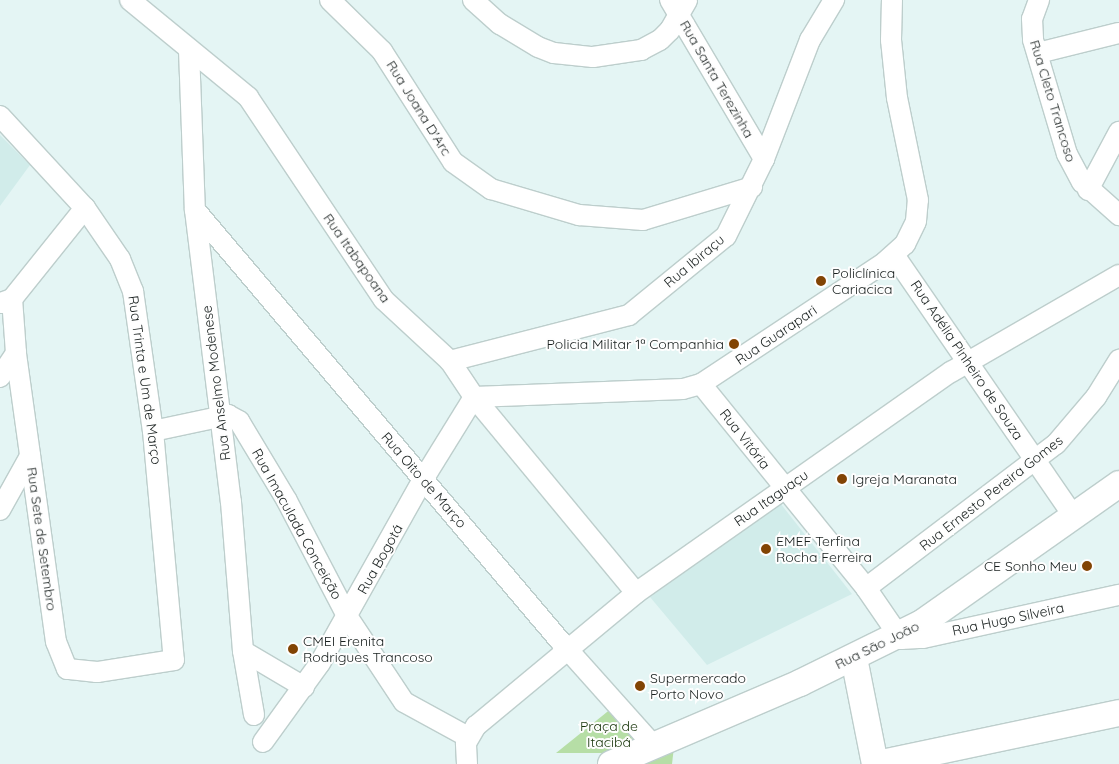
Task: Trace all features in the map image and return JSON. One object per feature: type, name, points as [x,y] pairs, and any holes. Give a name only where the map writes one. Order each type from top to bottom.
[{"type":"main road","name":"Rua São João","points":[[611,764],[655,748],[854,658],[898,636],[950,606],[1073,515],[1119,484]]},
{"type":"main road","points":[[854,658],[876,764],[1119,712]]},
{"type":"street","name":"Rua Itabapoana","points":[[130,0],[248,97],[384,300],[450,361],[474,398],[636,594]]},
{"type":"street","name":"Rua Joana D'Arc","points":[[330,0],[382,51],[453,162],[492,189],[579,215],[643,220],[752,187]]},
{"type":"street","points":[[474,0],[520,38],[554,53],[572,56],[610,56],[641,50],[660,40],[679,5]]},
{"type":"street","name":"Rua Ibiraçu","points":[[450,361],[629,315],[726,236],[752,187],[810,40],[834,0]]},
{"type":"street","name":"Rua Guarapari","points":[[474,398],[684,389],[701,384],[894,255],[913,229],[918,200],[897,98],[891,40],[892,0]]},
{"type":"street","name":"Rua Cleto Trancoso","points":[[1038,0],[1032,19],[1038,53],[1067,154],[1088,190],[1119,215]]},
{"type":"street","name":"Rua Santa Terezinha","points":[[679,5],[764,159]]},
{"type":"street","points":[[1038,53],[1119,33]]},
{"type":"street","name":"Rua Anselmo Modenese","points":[[189,50],[195,210],[220,417],[243,651],[254,714]]},
{"type":"street","name":"Rua Trinta e Um de Março","points":[[0,116],[85,208],[120,259],[134,291],[153,432],[174,660]]},
{"type":"street","points":[[1088,190],[1119,132]]},
{"type":"street","points":[[6,301],[85,208]]},
{"type":"street","name":"Rua Oito de Março","points":[[195,210],[568,650],[655,748]]},
{"type":"street","name":"Rua Adélia Pinheiro de Souza","points":[[894,255],[970,361],[1073,515]]},
{"type":"street","name":"Rua Itaguaçu","points":[[468,737],[476,726],[636,594],[784,488],[970,361],[1119,275]]},
{"type":"street","name":"Rua Sete de Setembro","points":[[6,301],[16,352],[56,642],[67,669],[97,672],[174,660]]},
{"type":"street","points":[[0,377],[16,352]]},
{"type":"street","name":"Rua Ernesto Pereira Gomes","points":[[866,588],[1036,461],[1070,430],[1119,360]]},
{"type":"street","name":"Rua Vitória","points":[[701,384],[866,588],[898,636]]},
{"type":"street","name":"Rua Bogotá","points":[[263,742],[304,687],[347,616],[424,478],[474,398]]},
{"type":"street","points":[[153,432],[220,417]]},
{"type":"street","name":"Rua Imaculada Conceição","points":[[220,417],[234,417],[245,430],[347,616],[404,702],[468,737]]},
{"type":"street","points":[[0,510],[30,456]]},
{"type":"street","name":"Rua Hugo Silveira","points":[[898,636],[905,640],[923,638],[1119,595]]},
{"type":"street","points":[[243,651],[304,687]]},
{"type":"street","points":[[467,764],[468,737]]},
{"type":"shaded area","points":[[0,135],[30,165],[0,206]]},
{"type":"shaded area","name":"EMEF Terfina Rocha Ferreira","points":[[780,503],[852,594],[707,665],[650,597]]},
{"type":"green space","name":"Praça de Itacibá","points":[[612,708],[637,738],[630,753],[556,753]]},
{"type":"green space","points":[[674,747],[672,764],[635,764]]},
{"type":"place","name":"Policlínica Cariacica","points":[[821,281]]},
{"type":"place","name":"Policia Militar 1ª Companhia","points":[[734,344]]},
{"type":"place","name":"Igreja Maranata","points":[[842,479]]},
{"type":"place","name":"EMEF Terfina Rocha Ferreira","points":[[766,549]]},
{"type":"place","name":"CE Sonho Meu","points":[[1087,566]]},
{"type":"place","name":"CMEI Erenita Rodrigues Trancoso","points":[[293,649]]},
{"type":"place","name":"Supermercado Porto Novo","points":[[640,686]]}]
